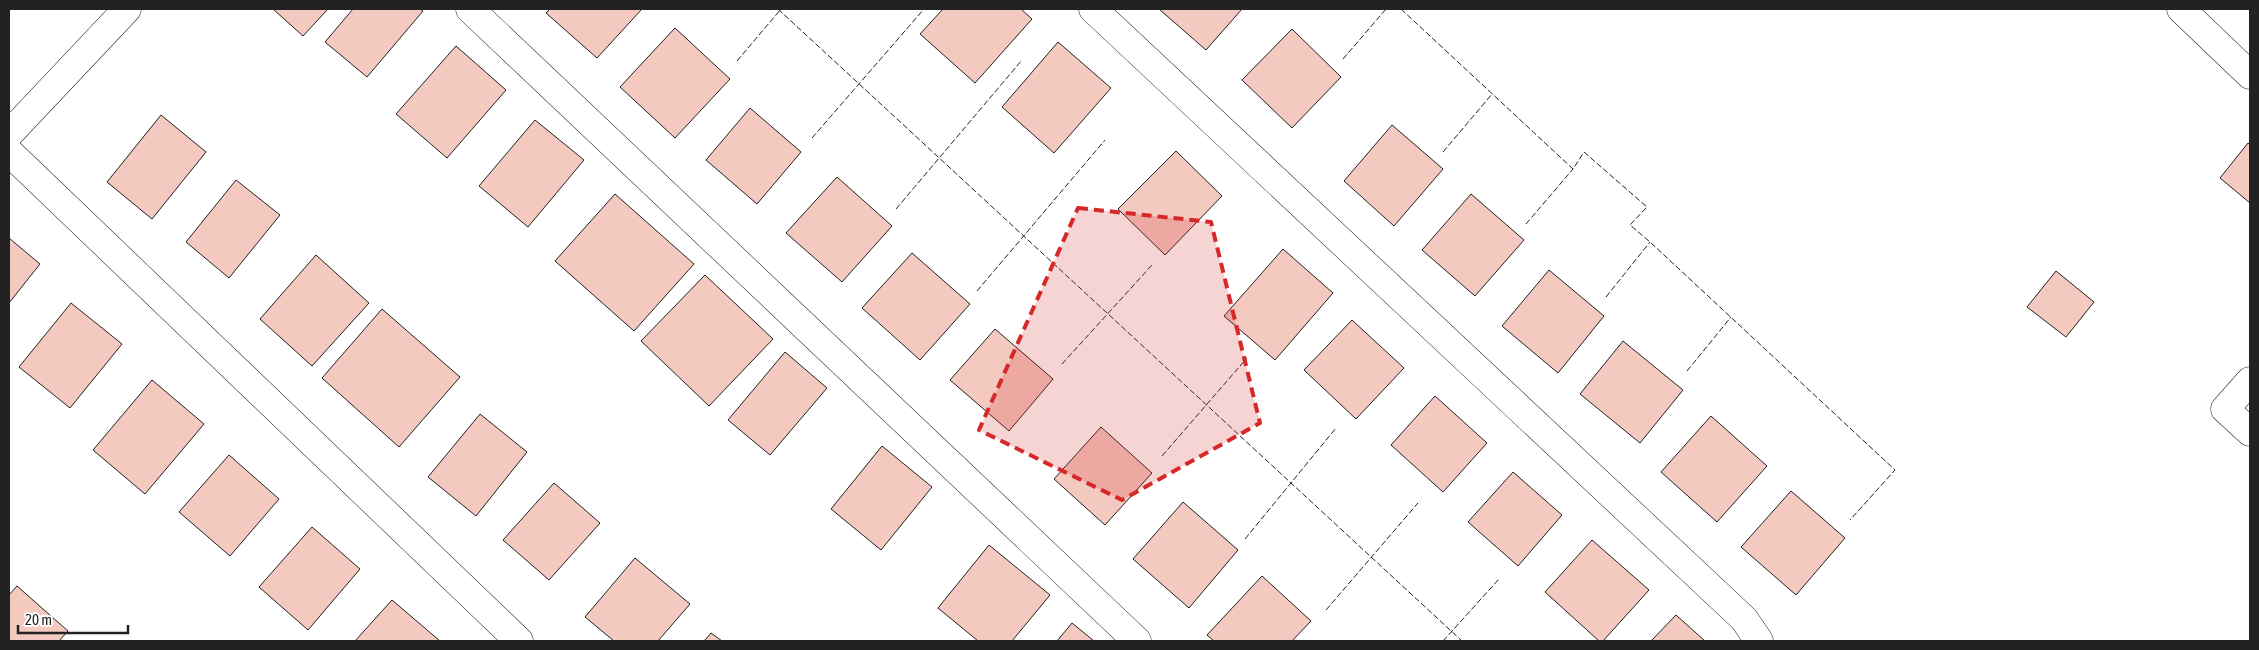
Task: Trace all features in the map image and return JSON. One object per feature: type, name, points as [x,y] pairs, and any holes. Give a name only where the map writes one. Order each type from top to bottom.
[{"type":"street","points":[[9,134],[127,9]]},
{"type":"street","points":[[470,9],[1137,641]]},
{"type":"street","points":[[1093,9],[1744,619],[1759,641]]},
{"type":"street","points":[[2181,9],[2250,75]]},
{"type":"street","points":[[9,152],[519,641]]},
{"type":"street","points":[[2250,381],[2225,409],[2250,432]]},
{"type":"highlighted area","points":[[1078,208],[1211,222],[1260,423],[1122,500],[979,430]]},
{"type":"building","points":[[273,9],[328,9],[303,36]]},
{"type":"building","points":[[353,9],[420,9],[423,11],[367,77],[325,42]]},
{"type":"building","points":[[550,9],[642,9],[597,58],[546,13]]},
{"type":"building","points":[[943,9],[1021,9],[1032,19],[975,83],[920,34]]},
{"type":"building","points":[[1159,9],[1242,9],[1206,50]]},
{"type":"building","points":[[675,28],[730,79],[675,138],[620,87]]},
{"type":"building","points":[[1292,29],[1341,77],[1292,128],[1242,80]]},
{"type":"building","points":[[1058,42],[1111,88],[1054,153],[1002,107]]},
{"type":"building","points":[[456,46],[506,90],[447,158],[396,114]]},
{"type":"building","points":[[750,108],[801,152],[757,204],[706,160]]},
{"type":"building","points":[[161,115],[206,152],[152,219],[107,182]]},
{"type":"building","points":[[535,120],[584,160],[528,227],[479,186]]},
{"type":"building","points":[[1392,125],[1443,169],[1394,226],[1344,181]]},
{"type":"building","points":[[2248,143],[2250,145],[2250,203],[2220,178]]},
{"type":"building","points":[[1176,151],[1222,196],[1165,255],[1118,209]]},
{"type":"building","points":[[837,177],[892,226],[842,282],[786,233]]},
{"type":"building","points":[[236,180],[280,215],[229,278],[186,242]]},
{"type":"building","points":[[615,194],[694,264],[634,331],[555,261]]},
{"type":"building","points":[[1471,194],[1524,240],[1475,296],[1422,250]]},
{"type":"building","points":[[9,238],[40,264],[9,303]]},
{"type":"building","points":[[1283,249],[1333,293],[1275,360],[1224,316]]},
{"type":"building","points":[[912,253],[970,304],[920,360],[862,308]]},
{"type":"building","points":[[316,255],[369,303],[312,366],[260,319]]},
{"type":"building","points":[[1549,270],[1604,316],[1558,373],[1502,326]]},
{"type":"building","points":[[2056,271],[2094,302],[2066,337],[2027,307]]},
{"type":"building","points":[[705,275],[773,339],[709,406],[641,341]]},
{"type":"building","points":[[71,303],[122,344],[70,408],[19,367]]},
{"type":"building","points":[[382,309],[460,377],[399,447],[322,378]]},
{"type":"building","points":[[1352,320],[1404,368],[1356,419],[1304,370]]},
{"type":"building","points":[[995,329],[1053,379],[1009,431],[950,380]]},
{"type":"building","points":[[1623,341],[1683,390],[1640,443],[1580,394]]},
{"type":"building","points":[[785,352],[827,388],[770,455],[728,420]]},
{"type":"building","points":[[152,380],[204,424],[145,494],[93,450]]},
{"type":"building","points":[[1435,396],[1487,443],[1443,492],[1391,445]]},
{"type":"building","points":[[480,414],[527,452],[476,516],[428,477]]},
{"type":"building","points":[[1711,416],[1767,466],[1717,522],[1661,472]]},
{"type":"building","points":[[1101,427],[1152,473],[1105,525],[1054,479]]},
{"type":"building","points":[[882,446],[932,487],[881,550],[831,509]]},
{"type":"building","points":[[229,455],[279,499],[230,556],[179,512]]},
{"type":"building","points":[[1513,472],[1562,515],[1518,566],[1468,522]]},
{"type":"building","points":[[554,483],[600,523],[549,580],[503,540]]},
{"type":"building","points":[[1791,491],[1845,538],[1796,595],[1741,547]]},
{"type":"building","points":[[1183,502],[1238,550],[1189,608],[1133,559]]},
{"type":"building","points":[[312,527],[360,569],[308,630],[259,587]]},
{"type":"building","points":[[1592,540],[1649,590],[1603,641],[1599,641],[1545,592]]},
{"type":"building","points":[[989,545],[1050,595],[1012,641],[978,641],[938,608]]},
{"type":"building","points":[[635,558],[690,604],[658,641],[614,641],[585,617]]},
{"type":"building","points":[[1262,576],[1311,621],[1292,641],[1214,641],[1207,635]]},
{"type":"building","points":[[17,586],[68,631],[59,641],[9,641],[9,595]]},
{"type":"building","points":[[392,600],[440,641],[355,641]]},
{"type":"building","points":[[1676,615],[1705,641],[1651,641]]},
{"type":"building","points":[[1072,623],[1094,641],[1057,641]]},
{"type":"building","points":[[711,633],[722,641],[704,641]]},
{"type":"fence","points":[[778,9],[1462,641]]},
{"type":"fence","points":[[737,61],[781,9]]},
{"type":"fence","points":[[812,138],[924,9]]},
{"type":"fence","points":[[1343,59],[1386,9]]},
{"type":"fence","points":[[1401,9],[1573,169],[1584,152],[1647,207],[1630,225],[1895,470],[1850,520]]},
{"type":"fence","points":[[896,209],[1022,60]]},
{"type":"fence","points":[[1443,152],[1492,94]]},
{"type":"fence","points":[[977,291],[1105,140]]},
{"type":"fence","points":[[1526,224],[1573,169]]},
{"type":"fence","points":[[1606,297],[1650,242]]},
{"type":"fence","points":[[1062,364],[1152,265]]},
{"type":"fence","points":[[1687,371],[1731,317]]},
{"type":"fence","points":[[1162,456],[1247,358]]},
{"type":"fence","points":[[1245,539],[1336,428]]},
{"type":"fence","points":[[1326,610],[1418,503]]},
{"type":"fence","points":[[1443,641],[1499,579]]}]
